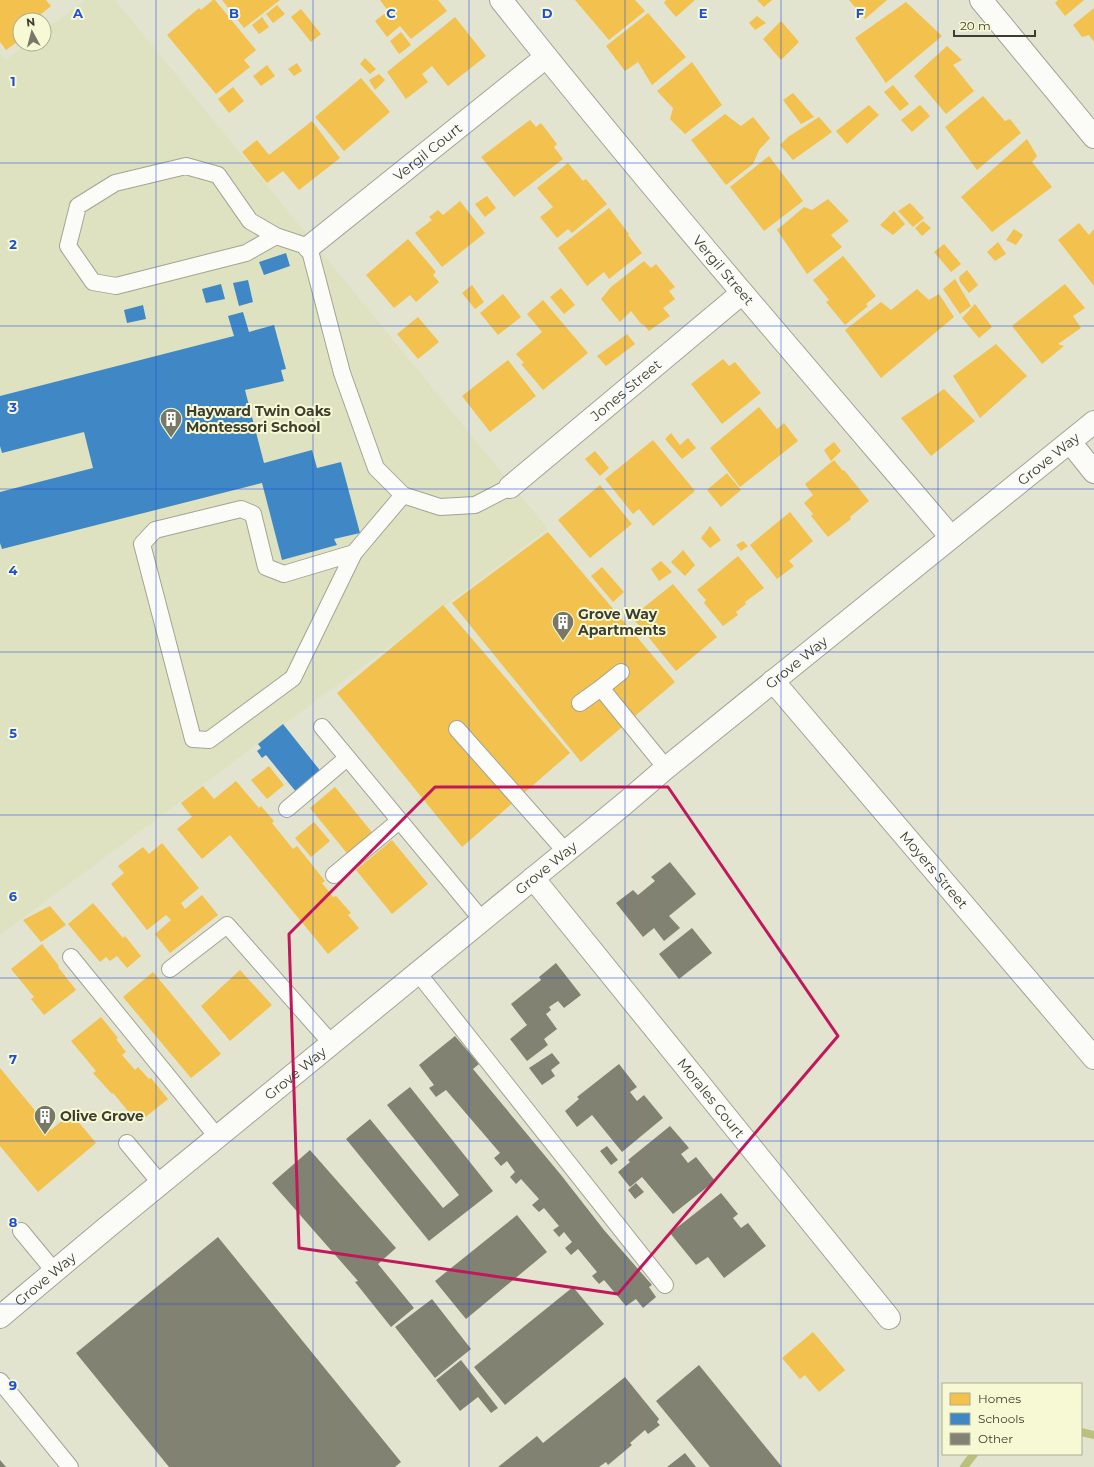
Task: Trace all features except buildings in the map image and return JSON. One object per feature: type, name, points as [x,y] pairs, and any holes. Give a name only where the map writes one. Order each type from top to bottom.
[{"type":"street","name":"Vergil Street","points":[[501,0],[546,57],[742,293],[951,537]]},
{"type":"street","points":[[981,0],[1094,137]]},
{"type":"street","name":"Vergil Court","points":[[309,247],[546,57]]},
{"type":"street","name":"Jones Street","points":[[510,487],[742,293]]},
{"type":"street","name":"Grove Way","points":[[0,1317],[105,1229],[566,852],[666,768],[1094,422]]},
{"type":"street","points":[[1070,442],[1094,472]]},
{"type":"street","name":"Moyers Street","points":[[773,681],[1094,1058]]},
{"type":"street","name":"Morales Court","points":[[533,878],[889,1318]]},
{"type":"lane","points":[[276,236],[246,253],[116,286],[93,282],[68,246],[78,206],[115,183],[186,166],[218,175],[250,221],[276,236],[309,247],[342,373],[376,468],[403,495],[440,507],[475,505],[510,487]]},
{"type":"lane","points":[[354,553],[284,574],[266,567],[253,514],[241,510],[155,530],[142,544],[194,739],[209,740],[293,678],[354,553],[403,495]]},
{"type":"lane","points":[[580,703],[621,672]]},
{"type":"lane","points":[[601,688],[666,768]]},
{"type":"lane","points":[[322,727],[482,920]]},
{"type":"lane","points":[[457,729],[566,852]]},
{"type":"lane","points":[[287,810],[347,758]]},
{"type":"lane","points":[[334,875],[399,821]]},
{"type":"lane","points":[[170,969],[227,925],[332,1044]]},
{"type":"lane","points":[[70,957],[218,1137]]},
{"type":"lane","points":[[418,973],[665,1285]]},
{"type":"lane","points":[[127,1143],[161,1184]]},
{"type":"lane","points":[[21,1231],[55,1272]]},
{"type":"lane","points":[[0,1381],[70,1467]]},
{"type":"highlighted area","points":[[435,787],[668,787],[838,1036],[618,1294],[299,1248],[289,934]]},
{"type":"shaded area","points":[[85,0],[115,0],[548,529],[0,935],[0,53],[6,60],[16,52],[52,52],[52,25]]},
{"type":"waterway","points":[[1082,1432],[1094,1435]]},
{"type":"waterway","points":[[964,1467],[973,1455]]},
{"type":"place","name":"Hayward Twin Oaks Montessori School","points":[[171,438]]},
{"type":"place","name":"Grove Way Apartments","points":[[563,642]]},
{"type":"place","name":"Olive Grove","points":[[45,1136]]}]
